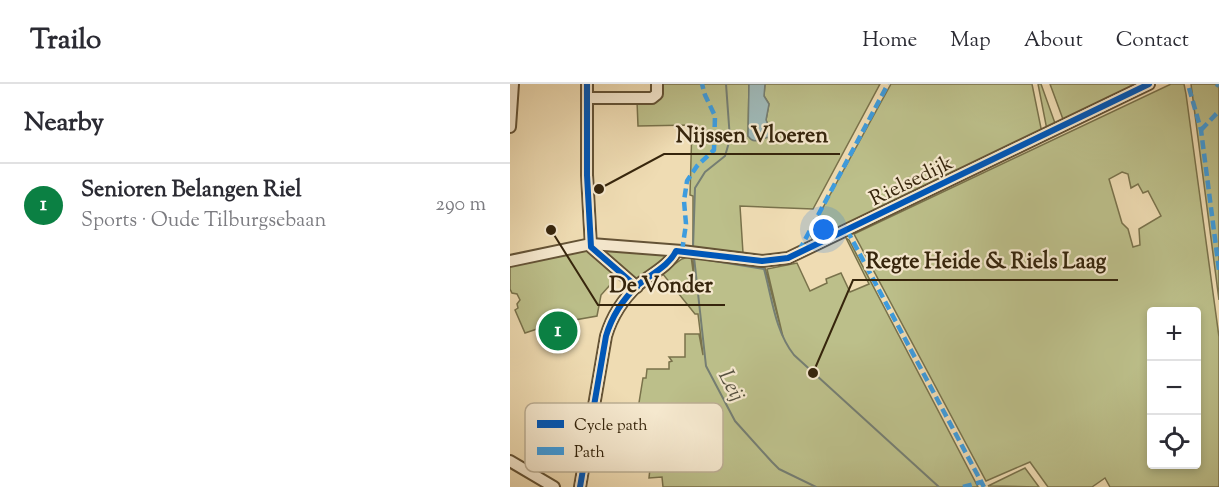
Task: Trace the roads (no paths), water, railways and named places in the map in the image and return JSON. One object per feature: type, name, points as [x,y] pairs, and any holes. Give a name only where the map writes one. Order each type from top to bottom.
[{"type":"street","points":[[510,127],[513,84]]},
{"type":"street","points":[[587,84],[587,175],[591,247],[637,286]]},
{"type":"street","points":[[587,98],[652,98],[657,94],[657,84]]},
{"type":"street","name":"Rielsedijk","points":[[510,261],[591,244],[676,250],[762,261],[788,258],[1149,84]]},
{"type":"street","points":[[595,403],[607,332],[618,308],[637,286],[672,259],[676,250]]},
{"type":"street","points":[[510,461],[525,470]]},
{"type":"street","points":[[529,472],[554,487]]},
{"type":"street","points":[[580,487],[583,472]]},
{"type":"water","points":[[749,84],[765,84],[764,96],[769,104],[766,120],[771,132],[769,137],[757,141],[748,136]]},
{"type":"waterway","points":[[693,248],[695,188],[705,172],[725,156],[730,139],[726,84]]},
{"type":"waterway","name":"Leij","points":[[694,257],[706,366],[735,421],[779,469],[816,487]]},
{"type":"waterway","points":[[708,260],[764,269],[778,325],[794,355],[939,487]]},
{"type":"place","name":"Nijssen Vloeren","points":[[599,189]]},
{"type":"place","name":"De Vonder","points":[[551,230]]},
{"type":"place","name":"Senioren Belangen Riel","points":[[558,331]]},
{"type":"place","name":"Regte Heide & Riels Laag","points":[[813,373]]}]
